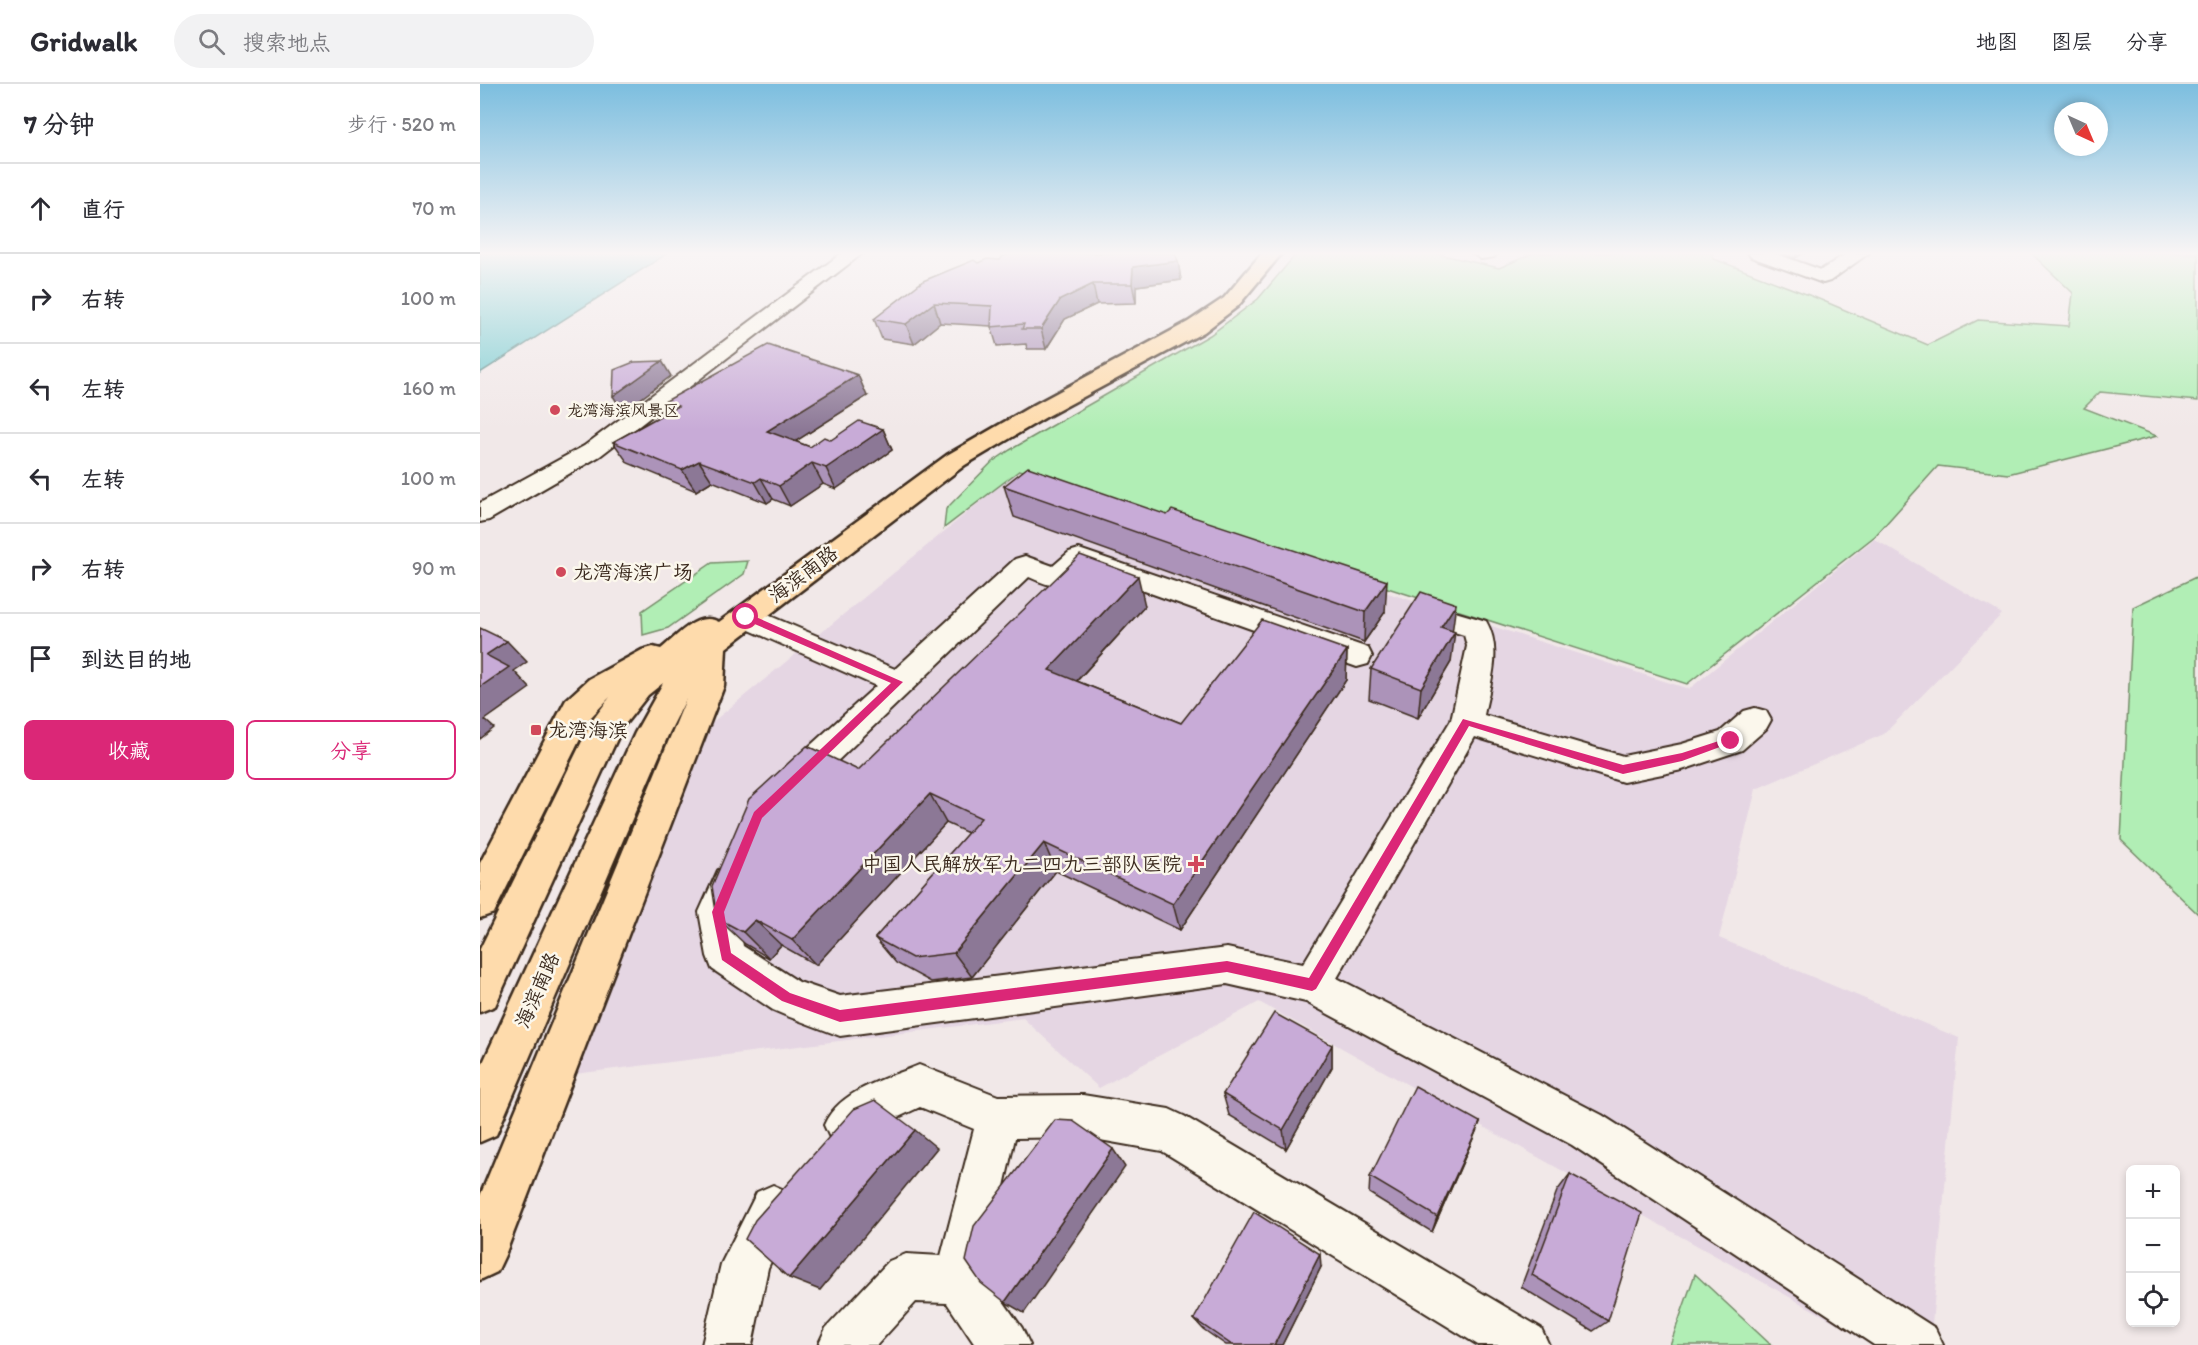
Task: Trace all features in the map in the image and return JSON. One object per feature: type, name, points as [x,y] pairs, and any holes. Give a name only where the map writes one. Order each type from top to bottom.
[{"type":"highway","name":"海滨南路","points":[[480,992],[609,721],[637,687],[703,640],[944,454],[1186,322],[1199,312]]},
{"type":"highway","name":"海滨南路","points":[[480,1119],[652,733],[703,640],[746,617],[956,460],[1038,412],[1196,327],[1217,312]]},
{"type":"highway","points":[[480,901],[578,709],[600,687],[703,640],[708,686],[480,1255]]},
{"type":"street","points":[[480,514],[592,451],[776,312]]},
{"type":"street","points":[[766,807],[1025,565],[1057,578],[1079,558],[1357,656]]},
{"type":"street","points":[[1312,985],[1467,722],[1482,646],[1476,628],[1431,615]]},
{"type":"street","points":[[746,617],[898,682]]},
{"type":"street","points":[[1467,722],[1623,770],[1682,757],[1731,741],[1755,720]]},
{"type":"street","points":[[744,847],[718,912],[726,956],[787,997],[840,1016],[1227,966],[1312,985],[1587,1130],[1918,1345]]},
{"type":"street","points":[[727,1345],[745,1264],[774,1206],[806,1166],[858,1114],[919,1086],[998,1117],[1083,1116],[1169,1131],[1524,1345]]},
{"type":"street","points":[[998,1117],[959,1280],[1005,1345]]},
{"type":"street","points":[[843,1345],[906,1278],[959,1280]]},
{"type":"shaded area","name":"中国人民解放军九二四九三部队医院","points":[[1014,474],[1689,689],[1874,539],[2002,614],[1884,734],[1756,789],[1719,938],[1959,1038],[1930,1345],[1876,1345],[1259,1002],[1099,1088],[1023,1018],[575,1074],[709,725]]},
{"type":"green space","points":[[1241,312],[1849,312],[1928,345],[1978,320],[2069,326],[2071,312],[2198,312],[2198,401],[2100,392],[2084,408],[2157,436],[2008,474],[1938,466],[1875,536],[1687,684],[1020,470],[944,528],[946,509],[992,462],[1210,335]]},
{"type":"green space","points":[[748,561],[744,574],[668,628],[643,635],[642,611],[712,563]]},
{"type":"green space","points":[[2198,576],[2198,914],[2121,840],[2133,607]]},
{"type":"green space","points":[[1695,1274],[1771,1345],[1670,1345]]},
{"type":"water","points":[[480,312],[576,312],[480,373]]},
{"type":"building","points":[[883,312],[922,312],[906,324],[874,319]]},
{"type":"building","points":[[992,312],[1052,312],[1041,329],[1022,329],[1024,324],[991,327]]},
{"type":"building","points":[[768,345],[858,375],[767,431],[810,447],[824,437],[831,440],[859,421],[883,429],[826,468],[812,463],[779,486],[761,478],[755,482],[699,461],[682,470],[613,442],[678,406],[666,401]]},
{"type":"building","points":[[662,361],[613,396],[614,370],[634,362]]},
{"type":"building","points":[[1028,467],[1167,515],[1172,510],[1387,581],[1365,612],[1004,486]]},
{"type":"building","points":[[1080,555],[1138,576],[1049,670],[1181,723],[1262,620],[1347,650],[1173,904],[1044,843],[954,953],[912,958],[875,938],[981,818],[930,794],[792,940],[755,920],[743,932],[717,918],[712,886],[749,799],[807,746],[858,770]]},
{"type":"building","points":[[1421,592],[1456,604],[1441,627],[1455,632],[1421,688],[1371,669]]},
{"type":"building","points":[[480,628],[507,641],[486,655],[509,667],[480,687]]},
{"type":"building","points":[[1274,1013],[1332,1045],[1283,1130],[1223,1094]]},
{"type":"building","points":[[1415,1086],[1480,1122],[1437,1217],[1370,1177]]},
{"type":"building","points":[[875,1100],[915,1130],[789,1278],[745,1239],[755,1220],[854,1109]]},
{"type":"building","points":[[1055,1120],[1073,1121],[1113,1149],[1005,1302],[981,1283],[966,1261],[974,1226]]},
{"type":"building","points":[[1570,1174],[1642,1213],[1608,1321],[1532,1275]]},
{"type":"building","points":[[1254,1212],[1320,1254],[1274,1345],[1232,1345],[1194,1319]]},
{"type":"place","name":"龙湾海滨风景区","points":[[555,410]]},
{"type":"place","name":"龙湾海滨广场","points":[[561,572]]},
{"type":"place","name":"龙湾海滨","points":[[536,730]]},
{"type":"place","name":"中国人民解放军九二四九三部队医院","points":[[1196,864]]},
{"type":"route","points":[[746,617],[898,682],[758,815],[718,912],[726,956],[787,997],[840,1016],[1227,966],[1312,985],[1467,722],[1623,770],[1682,757],[1731,741]]}]
